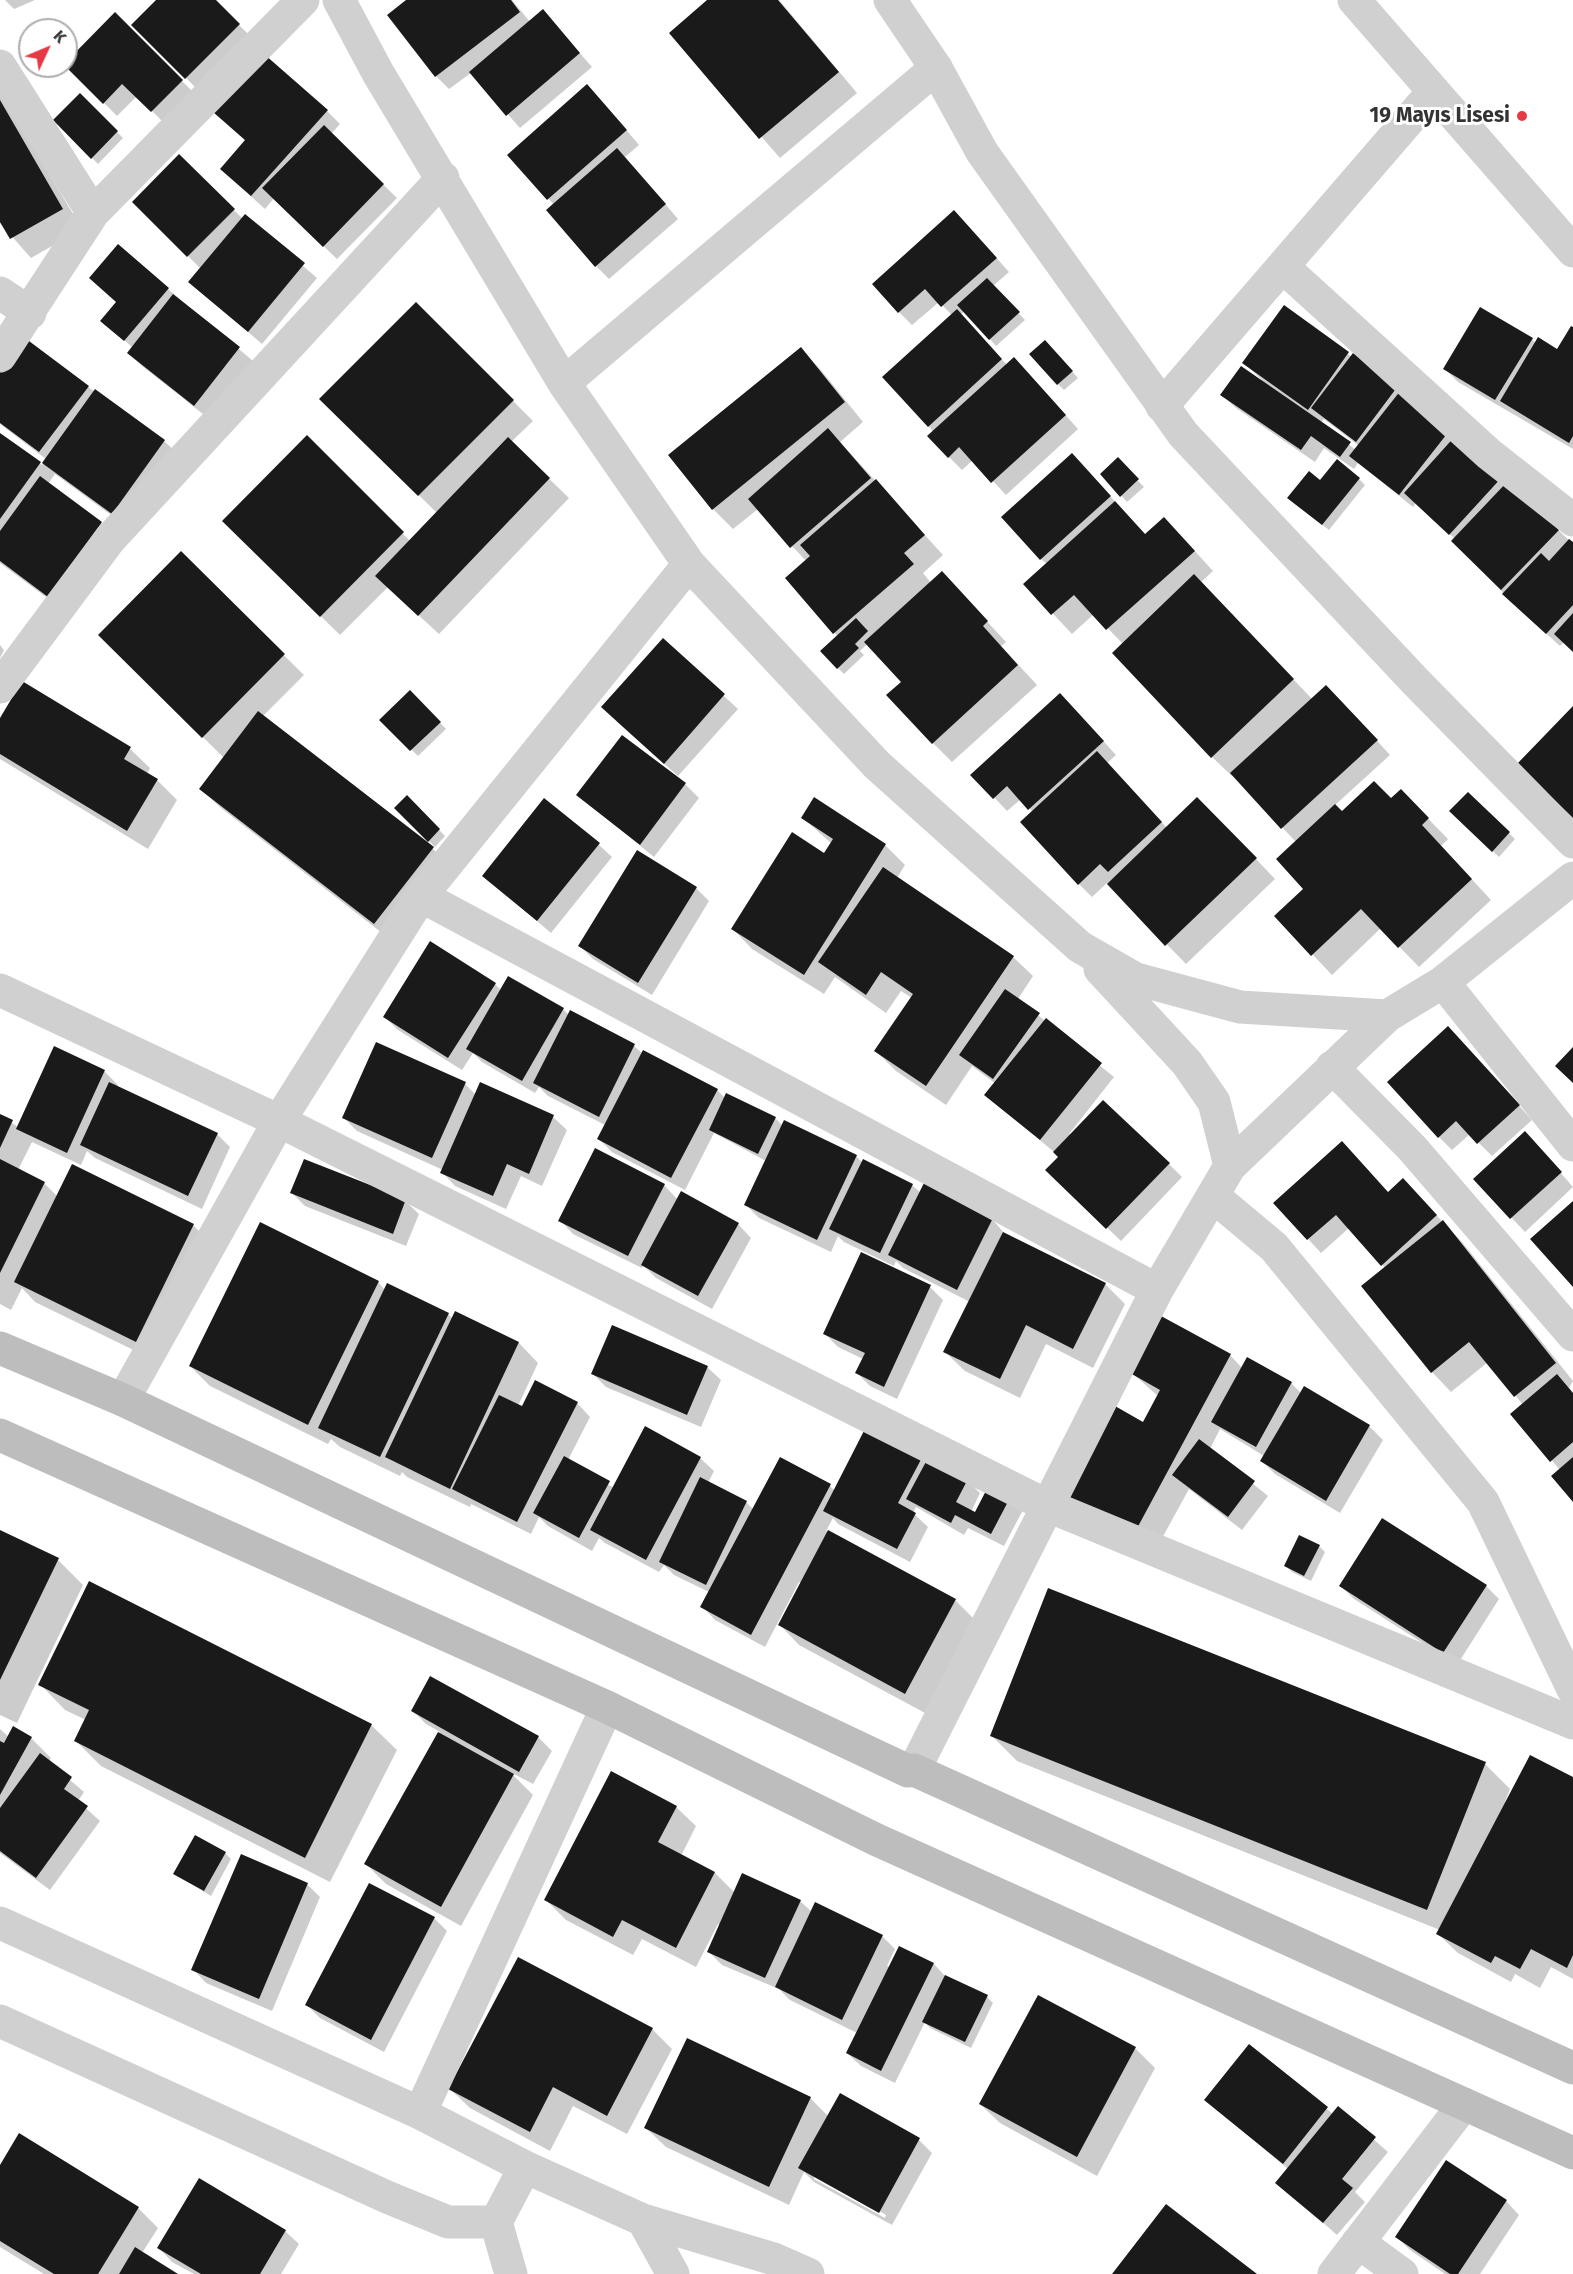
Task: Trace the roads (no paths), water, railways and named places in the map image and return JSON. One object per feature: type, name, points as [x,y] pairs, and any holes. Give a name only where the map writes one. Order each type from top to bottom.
[{"type":"main road","points":[[0,1348],[123,1400],[908,1772],[914,1770],[1571,2063]]},
{"type":"main road","points":[[0,1435],[607,1707],[877,1840],[1573,2153]]},
{"type":"street","points":[[0,356],[93,213],[303,0]]},
{"type":"street","points":[[339,0],[378,73],[564,383],[689,564],[877,765],[1080,947],[1187,1063],[1214,1102],[1230,1166]]},
{"type":"street","points":[[890,0],[936,68],[982,152],[1162,406],[1199,451],[1415,681],[1573,842]]},
{"type":"street","points":[[1354,0],[1573,251]]},
{"type":"street","points":[[0,66],[93,213]]},
{"type":"street","points":[[564,383],[936,68]]},
{"type":"street","points":[[1162,406],[1433,92]]},
{"type":"street","points":[[0,687],[110,539],[443,178]]},
{"type":"street","points":[[1283,267],[1489,454],[1573,520]]},
{"type":"street","points":[[0,293],[30,313]]},
{"type":"street","points":[[123,1400],[279,1121],[421,896],[689,564]]},
{"type":"street","points":[[914,1770],[1046,1504],[1157,1290],[1230,1166],[1387,1016],[1443,982],[1573,878]]},
{"type":"street","points":[[421,896],[1157,1290]]},
{"type":"street","points":[[1080,947],[1136,979],[1240,1007],[1387,1016]]},
{"type":"street","points":[[1443,982],[1573,1145]]},
{"type":"street","points":[[0,990],[279,1121],[1046,1504],[1573,1724]]},
{"type":"street","points":[[1332,1067],[1412,1148],[1573,1335]]},
{"type":"street","points":[[1213,1196],[1274,1247],[1483,1502],[1573,1689]]},
{"type":"street","points":[[420,2113],[607,1707]]},
{"type":"street","points":[[0,1923],[420,2113],[525,2167],[643,2220],[774,2259],[808,2274]]},
{"type":"street","points":[[0,2021],[448,2222],[496,2222]]},
{"type":"street","points":[[1334,2274],[1464,2104]]},
{"type":"street","points":[[510,2274],[496,2222],[525,2167]]},
{"type":"street","points":[[643,2220],[674,2274]]},
{"type":"street","points":[[1358,2242],[1402,2274]]},
{"type":"place","name":"19 Mayıs Lisesi","points":[[1522,116]]}]
